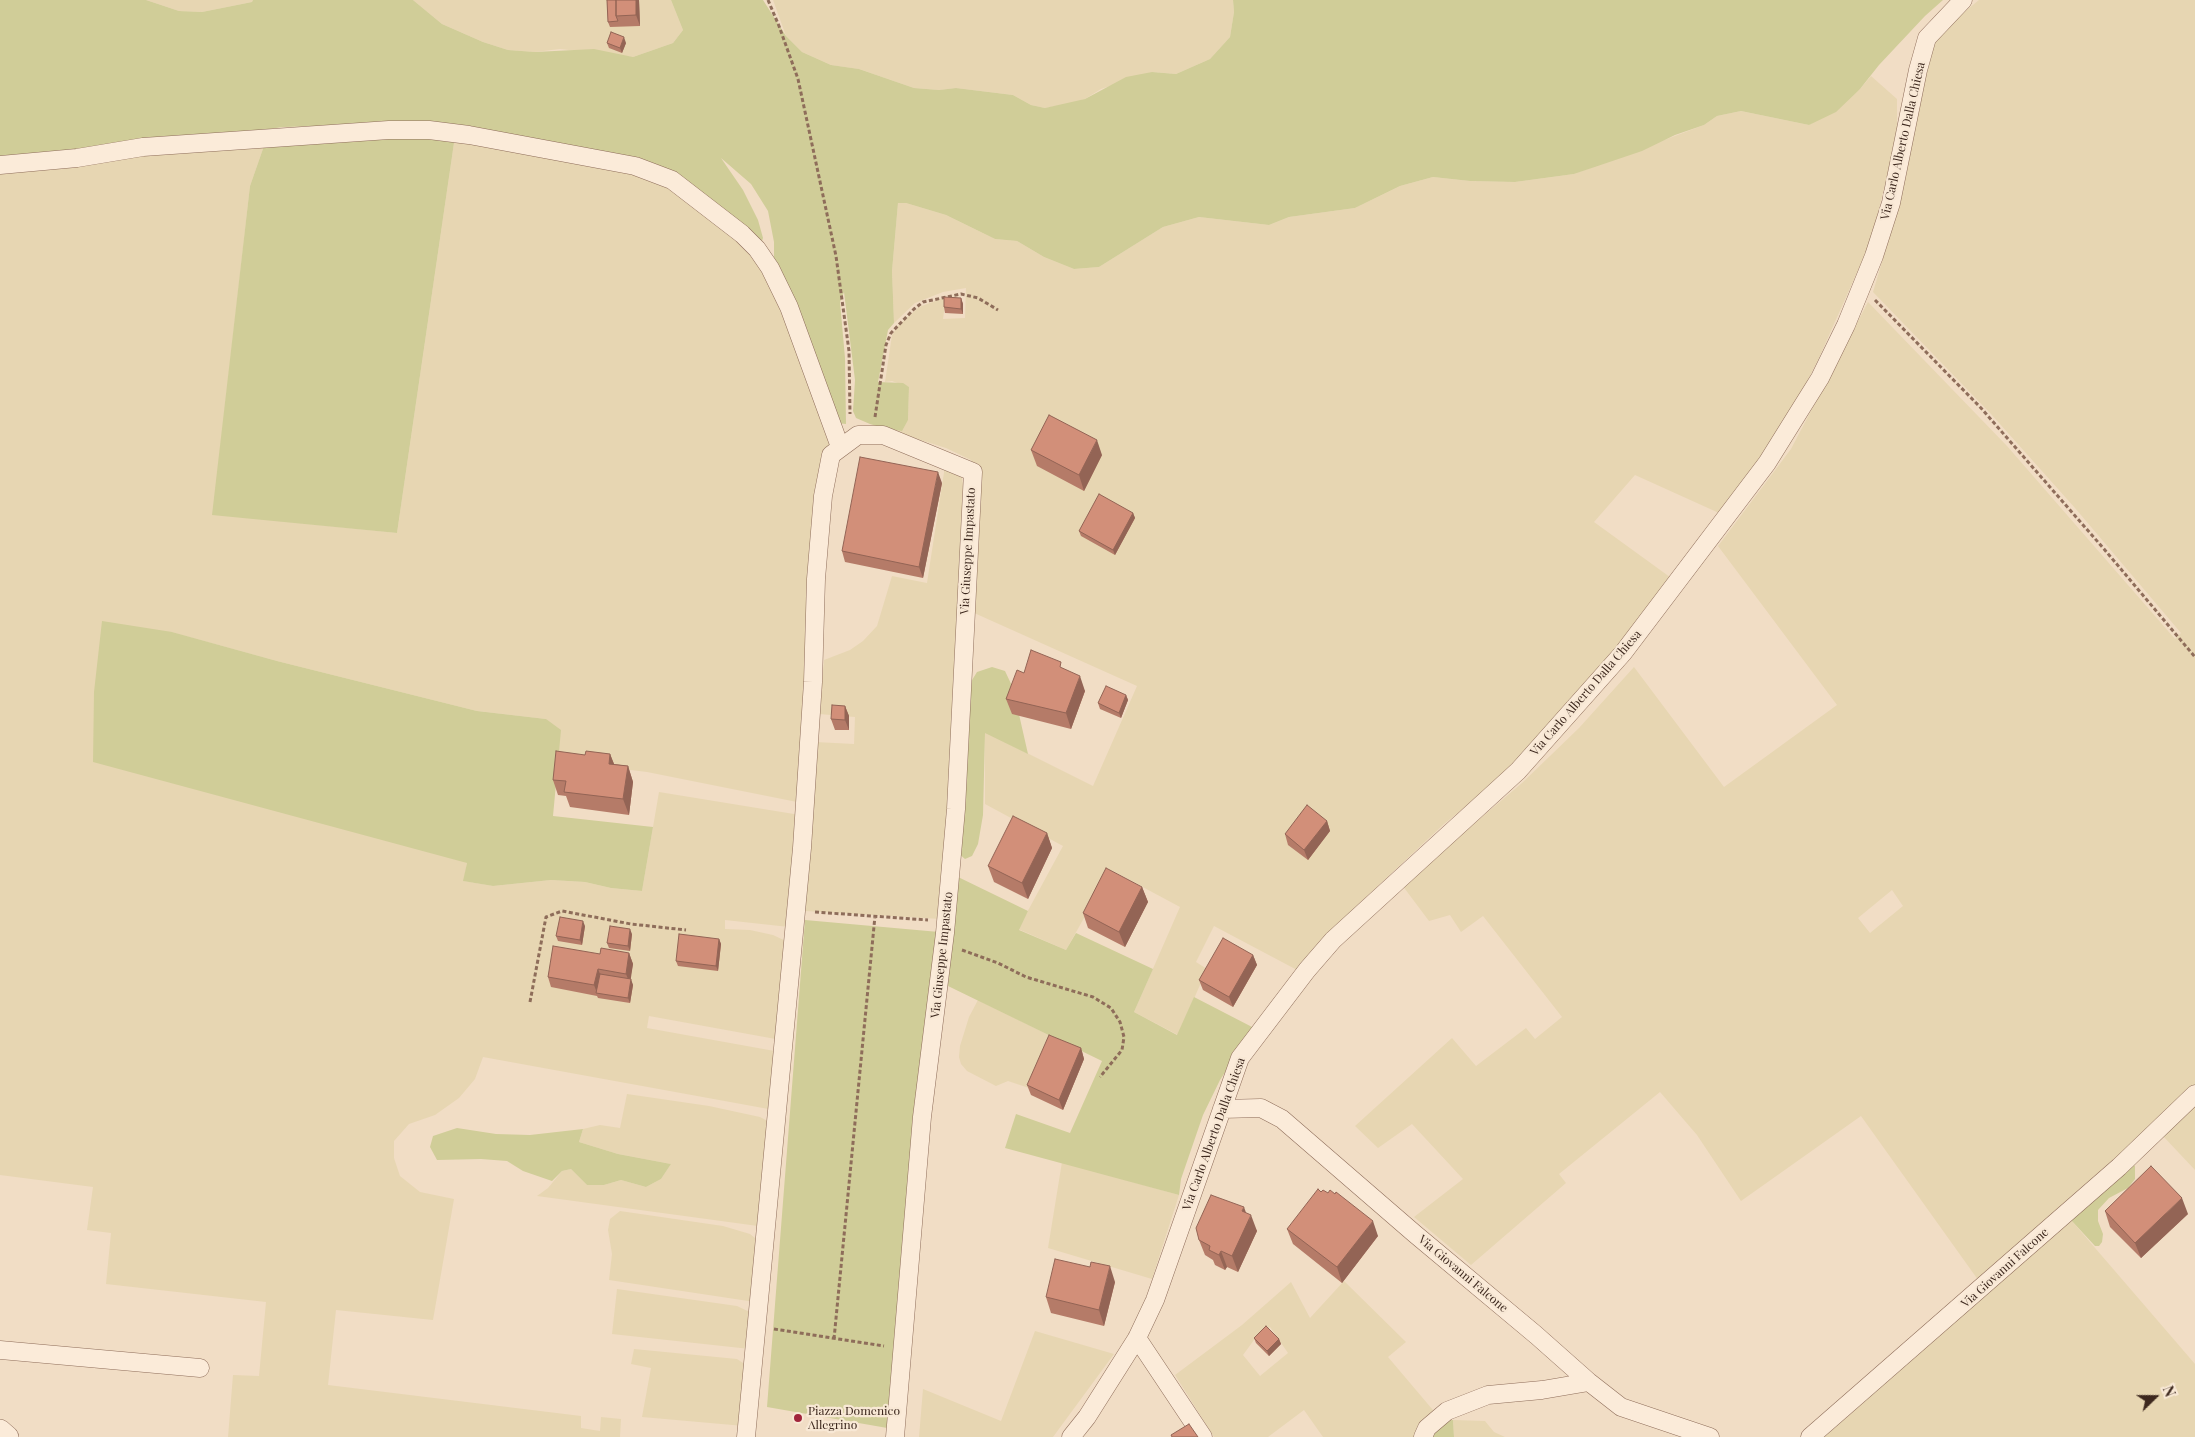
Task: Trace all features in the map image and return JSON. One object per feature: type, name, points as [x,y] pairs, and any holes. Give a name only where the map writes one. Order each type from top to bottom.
[{"type":"street","name":"Via Carlo Alberto Dalla Chiesa","points":[[1071,1437],[1087,1417],[1137,1338],[1155,1300],[1240,1058],[1307,970],[1334,940],[1518,771],[1623,653],[1767,463],[1820,378],[1861,290],[1891,202],[1918,70],[1927,38],[1963,0]]},
{"type":"street","points":[[0,165],[77,158],[143,147],[397,130],[429,130],[469,135],[635,166],[672,180],[742,234],[756,249],[770,268],[789,307],[845,444]]},
{"type":"street","points":[[746,1437],[796,911],[813,682],[816,579],[822,515],[831,455],[858,435],[872,435]]},
{"type":"street","name":"Via Giuseppe Impastato","points":[[872,435],[883,435],[972,472],[956,809],[944,945],[922,1117],[896,1437]]},
{"type":"street","name":"Via Giovanni Falcone","points":[[1810,1437],[2112,1173],[2195,1094]]},
{"type":"street","name":"Via Giovanni Falcone","points":[[1222,1109],[1261,1108],[1282,1119],[1620,1407],[1710,1437]]},
{"type":"street","points":[[1137,1338],[1203,1437]]},
{"type":"street","points":[[0,1350],[200,1368]]},
{"type":"street","points":[[1423,1437],[1427,1428],[1447,1411],[1480,1398],[1589,1382]]},
{"type":"street","points":[[0,1430],[8,1437]]},
{"type":"path","points":[[768,0],[798,79],[836,256],[849,351],[845,444]]},
{"type":"path","points":[[1861,290],[1873,298],[1981,408],[2195,657]]},
{"type":"path","points":[[872,435],[886,345],[891,333],[900,322],[923,302],[961,294],[978,298],[998,310]]},
{"type":"path","points":[[530,1002],[546,916],[562,911],[631,924],[686,930]]},
{"type":"path","points":[[796,911],[946,921]]},
{"type":"path","points":[[834,1338],[875,916]]},
{"type":"path","points":[[944,945],[972,953],[1026,977],[1093,997],[1111,1008],[1120,1022],[1124,1037],[1122,1050],[1100,1077]]},
{"type":"path","points":[[757,1326],[902,1349]]},
{"type":"shaded area","points":[[0,0],[146,0],[179,11],[202,12],[252,2],[253,0],[413,0],[442,24],[483,42],[508,50],[535,52],[594,49],[633,57],[673,43],[683,30],[671,0],[763,0],[786,36],[802,52],[831,65],[859,69],[914,88],[939,90],[956,88],[1013,95],[1031,105],[1045,108],[1085,99],[1126,77],[1152,72],[1176,74],[1210,59],[1230,37],[1234,12],[1233,0],[1943,0],[1925,16],[1879,65],[1860,89],[1836,112],[1809,125],[1741,111],[1717,116],[1704,125],[1675,135],[1642,151],[1574,174],[1515,182],[1470,181],[1433,177],[1400,186],[1355,208],[1289,217],[1269,225],[1199,217],[1163,227],[1099,267],[1074,269],[1044,257],[1017,241],[995,239],[946,215],[906,203],[898,203],[892,271],[894,323],[888,330],[878,382],[903,383],[909,387],[908,420],[902,431],[870,424],[856,418],[853,411],[855,380],[844,292],[840,302],[845,358],[846,424],[837,423],[774,262],[774,242],[768,211],[751,184],[721,158],[743,190],[758,220],[763,238],[760,247],[688,184],[392,124],[283,127],[169,143],[0,160]]},
{"type":"shaded area","points":[[146,0],[253,0],[252,2],[202,12],[179,11]]},
{"type":"shaded area","points":[[413,0],[671,0],[683,30],[673,43],[633,57],[560,49],[535,52],[508,50],[483,42],[442,24]]},
{"type":"shaded area","points":[[773,0],[1233,0],[1234,12],[1230,37],[1210,59],[1176,74],[1152,72],[1101,89],[1085,99],[1074,103],[1045,108],[1031,105],[1013,95],[956,88],[939,90],[914,88],[859,69],[831,65],[802,52],[786,36]]},
{"type":"shaded area","points":[[1979,0],[2195,0],[2195,1087],[1981,1284],[1861,1116],[1741,1201],[1697,1135],[1660,1092],[1559,1174],[1566,1183],[1471,1265],[1414,1217],[1463,1179],[1412,1124],[1378,1148],[1355,1126],[1452,1038],[1476,1066],[1526,1028],[1535,1039],[1562,1017],[1483,916],[1461,932],[1450,915],[1429,921],[1402,885],[1522,783],[1579,728],[1634,667],[1724,787],[1837,705],[1718,546],[1791,449],[1868,302],[2007,446],[2175,639],[2181,633],[2075,508],[1991,414],[1873,292],[1907,171],[1910,141],[1930,49],[1946,27]],"holes":[[[1892,890],[1903,906],[1870,933],[1858,918]]]},
{"type":"shaded area","points":[[1871,76],[1897,99],[1897,127],[1871,241],[1818,360],[1782,431],[1719,513],[1635,475],[1594,522],[1674,580],[1606,667],[1504,775],[1444,824],[1350,912],[1299,971],[1214,926],[1196,962],[1207,969],[1178,1035],[1134,1012],[1180,907],[1111,870],[1066,950],[1018,929],[1063,846],[985,804],[985,732],[1093,786],[1137,686],[972,612],[979,479],[971,460],[946,448],[883,428],[908,420],[909,387],[892,381],[885,382],[892,335],[898,326],[919,307],[946,297],[943,319],[965,318],[966,288],[943,292],[915,303],[894,323],[892,271],[898,203],[906,203],[946,215],[995,239],[1017,241],[1044,257],[1074,269],[1099,267],[1163,227],[1199,217],[1269,225],[1289,217],[1355,208],[1400,186],[1433,177],[1470,181],[1515,182],[1574,174],[1704,125],[1717,116],[1741,111],[1809,125],[1860,89]]},
{"type":"shaded area","points":[[455,136],[603,162],[678,189],[735,235],[765,268],[787,319],[802,370],[816,404],[830,447],[802,803],[647,772],[558,761],[546,719],[477,711],[277,661],[171,632],[467,863],[464,881],[493,886],[551,880],[585,882],[611,888],[642,891],[659,792],[800,815],[789,927],[725,920],[725,929],[750,930],[773,935],[788,942],[781,1040],[649,1016],[647,1028],[780,1052],[774,1110],[483,1057],[475,1079],[459,1098],[435,1115],[409,1124],[394,1141],[394,1158],[400,1176],[420,1192],[454,1199],[433,1320],[336,1310],[328,1385],[581,1416],[581,1428],[600,1431],[601,1417],[621,1419],[620,1437],[228,1437],[233,1375],[259,1376],[266,1302],[106,1284],[111,1233],[87,1230],[93,1187],[0,1175],[0,173],[130,155],[265,143],[250,186],[213,514],[397,533]]},
{"type":"shaded area","points":[[455,136],[397,533],[212,515],[250,186],[265,143]]},
{"type":"shaded area","points":[[945,466],[961,473],[963,484],[949,800],[941,919],[805,911],[815,742],[854,744],[855,717],[819,714],[824,660],[850,650],[863,641],[877,626],[892,576],[927,583]]},
{"type":"shaded area","points":[[102,621],[172,632],[277,661],[477,711],[546,719],[561,730],[553,816],[653,827],[642,891],[611,888],[585,882],[551,880],[493,886],[463,881],[467,863],[93,762],[94,692]]},
{"type":"shaded area","points":[[992,667],[1005,671],[1013,688],[1028,754],[985,733],[983,815],[978,844],[972,856],[965,859],[958,853],[969,685],[977,672]]},
{"type":"shaded area","points":[[956,876],[1028,911],[1019,930],[1066,950],[1076,933],[1153,969],[1134,1012],[1177,1035],[1194,997],[1254,1028],[1220,1080],[1203,1115],[1181,1179],[1179,1195],[1005,1148],[1016,1114],[1070,1133],[1102,1061],[948,986]]},
{"type":"shaded area","points":[[805,920],[939,932],[893,1429],[767,1407]]},
{"type":"shaded area","points":[[978,1000],[1051,1036],[1029,1088],[1008,1081],[996,1086],[967,1071],[961,1064],[959,1057],[960,1046],[969,1017]]},
{"type":"shaded area","points":[[627,1094],[709,1106],[760,1117],[773,1124],[758,1226],[537,1196],[548,1188],[562,1171],[571,1169],[587,1185],[604,1185],[621,1180],[646,1187],[661,1179],[671,1164],[618,1154],[579,1142],[583,1129],[600,1125],[620,1128]]},
{"type":"shaded area","points":[[2195,1105],[2195,1170],[2162,1135]]},
{"type":"shaded area","points":[[457,1128],[496,1134],[530,1135],[583,1129],[579,1142],[618,1154],[671,1164],[661,1179],[646,1187],[621,1180],[604,1185],[587,1185],[571,1169],[562,1171],[552,1181],[523,1171],[507,1161],[481,1159],[437,1160],[430,1147],[433,1136]]},
{"type":"shaded area","points":[[1062,1162],[1179,1195],[1152,1279],[1048,1248]]},
{"type":"shaded area","points":[[2130,1162],[2135,1166],[2135,1179],[2128,1188],[2109,1198],[2098,1210],[2098,1221],[2103,1234],[2102,1242],[2099,1246],[2095,1246],[2071,1220]]},
{"type":"shaded area","points":[[620,1211],[723,1226],[750,1234],[761,1243],[755,1302],[609,1280],[612,1254],[608,1230],[610,1219]]},
{"type":"shaded area","points":[[2071,1220],[2195,1364],[2195,1437],[1824,1437]]},
{"type":"shaded area","points":[[1344,1281],[1406,1342],[1388,1357],[1438,1416],[1420,1437],[1323,1437],[1304,1410],[1268,1437],[1214,1437],[1175,1375],[1242,1325],[1291,1282],[1310,1318]],"holes":[[[1270,1327],[1288,1353],[1260,1376],[1243,1355],[1254,1340]]]},
{"type":"shaded area","points":[[617,1289],[737,1306],[754,1314],[750,1349],[612,1334]]},
{"type":"shaded area","points":[[1035,1331],[1114,1354],[1053,1437],[919,1437],[923,1389],[1001,1421]]},
{"type":"shaded area","points":[[634,1349],[737,1359],[749,1367],[744,1426],[642,1417],[651,1368],[631,1364]]},
{"type":"shaded area","points":[[1453,1420],[1485,1421],[1494,1432],[1505,1437],[1454,1437]]},
{"type":"shaded area","points":[[1453,1420],[1454,1437],[1426,1437],[1441,1421]]},
{"type":"building","points":[[607,0],[616,0],[616,16],[618,21],[608,22]]},
{"type":"building","points":[[616,0],[636,0],[636,15],[616,16]]},
{"type":"building","points":[[611,32],[624,37],[620,48],[607,43]]},
{"type":"building","points":[[944,297],[961,298],[961,309],[944,307]]},
{"type":"building","points":[[1049,415],[1097,440],[1079,475],[1031,450]]},
{"type":"building","points":[[860,457],[938,472],[919,567],[842,551]]},
{"type":"building","points":[[1099,494],[1133,513],[1113,550],[1079,531]]},
{"type":"building","points":[[1031,650],[1061,662],[1060,667],[1080,676],[1066,713],[1006,699],[1017,670],[1024,673]]},
{"type":"building","points":[[1106,686],[1126,695],[1119,713],[1098,703]]},
{"type":"building","points":[[832,705],[845,706],[845,720],[831,719]]},
{"type":"building","points":[[556,751],[585,755],[586,751],[610,754],[609,764],[628,766],[623,799],[564,792],[566,781],[553,780]]},
{"type":"building","points":[[1307,805],[1327,821],[1304,850],[1285,834]]},
{"type":"building","points":[[1013,816],[1047,833],[1022,883],[988,866]]},
{"type":"building","points":[[1106,868],[1142,887],[1119,932],[1083,913]]},
{"type":"building","points":[[560,917],[583,921],[580,940],[556,936]]},
{"type":"building","points":[[610,926],[630,929],[628,946],[607,943]]},
{"type":"building","points":[[679,934],[719,939],[716,966],[676,961]]},
{"type":"building","points":[[1223,938],[1253,955],[1229,997],[1199,980]]},
{"type":"building","points":[[553,946],[600,954],[601,948],[629,953],[626,974],[598,969],[594,985],[548,977]]},
{"type":"building","points":[[600,974],[631,979],[628,998],[596,993]]},
{"type":"building","points":[[1049,1035],[1081,1048],[1059,1100],[1027,1085]]},
{"type":"building","points":[[2151,1166],[2182,1198],[2135,1243],[2105,1211]]},
{"type":"building","points":[[1318,1189],[1321,1192],[1323,1190],[1328,1193],[1330,1190],[1335,1194],[1336,1192],[1373,1221],[1337,1267],[1287,1229]]},
{"type":"building","points":[[1211,1195],[1244,1207],[1242,1211],[1251,1215],[1232,1256],[1221,1251],[1219,1255],[1209,1250],[1210,1246],[1199,1240],[1196,1228]]},
{"type":"building","points":[[1055,1259],[1090,1267],[1091,1262],[1110,1266],[1099,1310],[1046,1297]]},
{"type":"building","points":[[1266,1326],[1279,1339],[1267,1351],[1254,1338]]},
{"type":"building","points":[[1189,1424],[1198,1437],[1172,1437],[1171,1435]]},
{"type":"place","name":"Piazza Domenico Allegrino","points":[[798,1418]]}]
